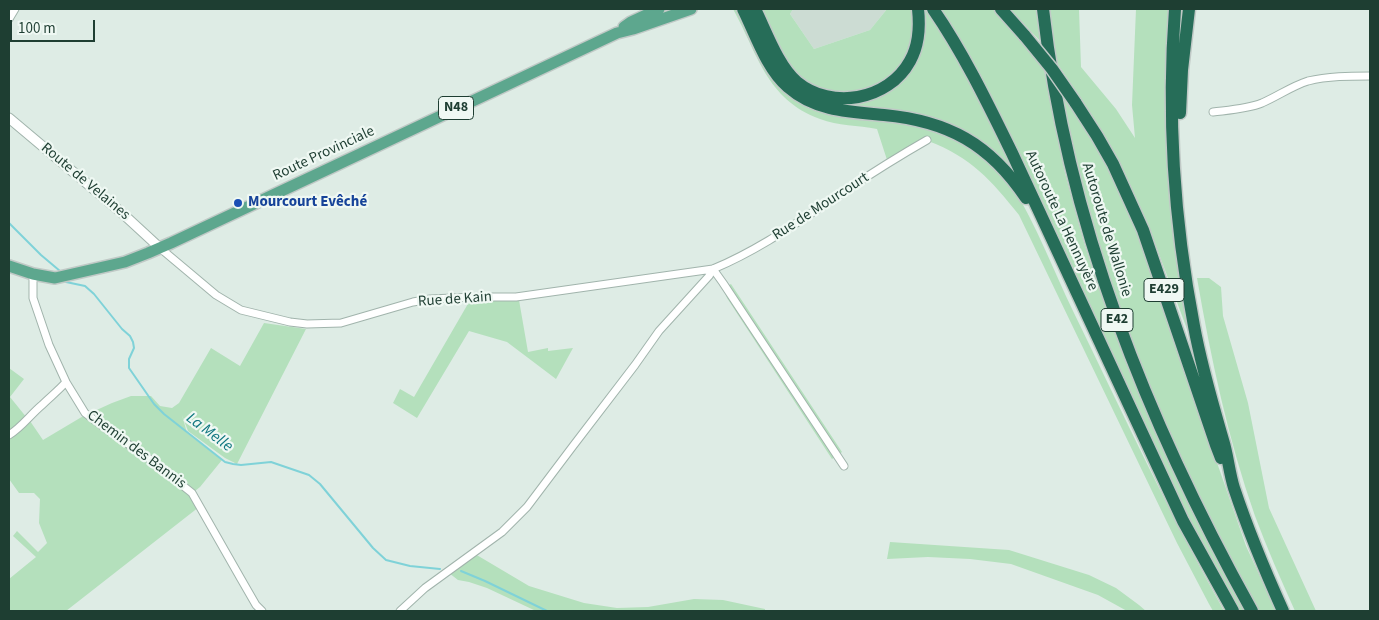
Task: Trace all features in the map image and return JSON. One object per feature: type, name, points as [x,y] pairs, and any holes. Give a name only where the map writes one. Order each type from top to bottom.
[{"type":"highway","points":[[743,9],[770,65],[787,87],[800,97],[813,104],[841,111],[913,119],[951,131],[976,145],[1002,167],[1041,216]]},
{"type":"highway","points":[[755,9],[780,61],[797,82],[811,91],[831,98],[846,99],[876,92],[889,84],[910,62],[916,48],[919,22],[918,9]]},
{"type":"highway","name":"Autoroute La Hennuyère","points":[[933,9],[946,28],[983,94],[1179,513],[1232,611]]},
{"type":"highway","name":"E429","points":[[1001,9],[1052,69],[1097,136],[1112,164],[1143,230],[1216,445],[1233,486]]},
{"type":"highway","name":"Autoroute de Wallonie","points":[[1043,9],[1054,88],[1062,128],[1076,191],[1100,272],[1130,354],[1168,445],[1193,499],[1252,611]]},
{"type":"highway","points":[[1175,9],[1172,72],[1174,169],[1183,254],[1194,326],[1233,486],[1253,540],[1284,611]]},
{"type":"highway","points":[[1174,169],[1179,146],[1182,70],[1189,9]]},
{"type":"main road","name":"N48","points":[[617,33],[631,22],[659,9]]},
{"type":"main road","name":"N48","points":[[617,33],[691,9]]},
{"type":"main road","name":"Route Provinciale","points":[[9,266],[48,278],[63,277],[125,262],[160,248],[617,33]]},
{"type":"street","points":[[9,20],[15,9]]},
{"type":"street","points":[[1213,112],[1250,107],[1290,88],[1308,82],[1347,76],[1370,76]]},
{"type":"street","name":"Route de Velaines","points":[[9,118],[122,213],[160,248]]},
{"type":"street","name":"Rue de Mourcourt","points":[[713,269],[779,235],[866,176],[927,140]]},
{"type":"street","name":"Rue de Kain","points":[[160,248],[216,295],[241,310],[290,322],[307,324],[341,323],[413,302],[516,296],[713,269]]},
{"type":"street","points":[[400,611],[425,588],[502,532],[527,507],[659,331],[709,276],[713,269],[844,466]]},
{"type":"street","name":"Chemin des Bannis","points":[[32,274],[33,298],[49,345],[66,382],[85,413],[152,461],[192,493],[256,605],[262,611]]},
{"type":"street","points":[[9,435],[27,421],[66,382]]},
{"type":"shaded area","points":[[793,9],[887,9],[870,30],[814,49],[790,14]]},
{"type":"green space","points":[[733,9],[793,9],[790,14],[814,49],[870,30],[887,9],[925,9],[951,49],[980,100],[1019,180],[1012,185],[1037,231],[1073,311],[1146,462],[1224,611],[1213,611],[1209,604],[1177,543],[1019,215],[1009,202],[979,171],[943,147],[928,141],[889,166],[877,129],[820,119],[787,100],[775,87],[757,58]]},
{"type":"green space","points":[[937,9],[997,9],[1044,69],[1065,173],[1085,246],[1110,320],[1129,370],[1181,488],[1245,611],[1238,611],[1187,521]]},
{"type":"green space","points":[[1008,9],[1036,9],[1040,41],[1023,23]]},
{"type":"green space","points":[[1046,9],[1079,9],[1081,67],[1116,109],[1135,138],[1132,105],[1136,9],[1171,9],[1169,38],[1193,343],[1147,222],[1114,155],[1055,60]]},
{"type":"green space","points":[[1057,87],[1104,158],[1127,204],[1246,546],[1276,611],[1257,611],[1196,494],[1135,355],[1095,241]]},
{"type":"green space","points":[[1197,278],[1209,278],[1221,287],[1223,316],[1248,403],[1269,508],[1316,611],[1295,611],[1255,516],[1245,487],[1221,398]]},
{"type":"green space","points":[[731,284],[842,452],[832,459],[727,298],[723,288]]},
{"type":"green space","points":[[519,300],[528,352],[548,348],[548,351],[573,348],[556,379],[507,342],[469,331],[417,418],[393,403],[400,389],[414,397],[469,302]]},
{"type":"green space","points":[[264,323],[306,329],[237,464],[225,458],[188,431],[182,415],[187,433],[222,460],[195,491],[90,413],[131,396],[151,396],[160,406],[172,408],[179,403],[211,348],[240,366]]},
{"type":"green space","points":[[9,368],[24,379],[10,397],[27,418],[9,434]]},
{"type":"green space","points":[[85,415],[189,493],[199,507],[66,611],[9,611],[9,579],[36,557],[13,536],[17,531],[38,552],[47,543],[39,523],[40,499],[34,493],[19,493],[9,479],[9,438],[30,421],[43,440]]},
{"type":"green space","points":[[890,542],[1009,550],[1089,575],[1116,588],[1146,611],[1127,611],[1098,595],[1011,564],[970,559],[928,557],[887,559]]},
{"type":"green space","points":[[475,554],[529,586],[584,603],[617,608],[648,607],[694,599],[723,600],[765,609],[765,611],[536,611],[487,588],[458,580],[449,573]]},
{"type":"waterway","name":"La Melle","points":[[9,223],[60,271]]},
{"type":"waterway","name":"La Melle","points":[[66,282],[85,286],[130,336],[134,348],[129,359],[129,368],[154,404],[225,462],[241,465],[271,462],[309,475],[320,484],[373,548],[386,560],[410,566],[440,569]]},
{"type":"waterway","name":"La Melle","points":[[461,571],[547,611]]},
{"type":"place","name":"Mourcourt Evêché","points":[[238,203]]}]
